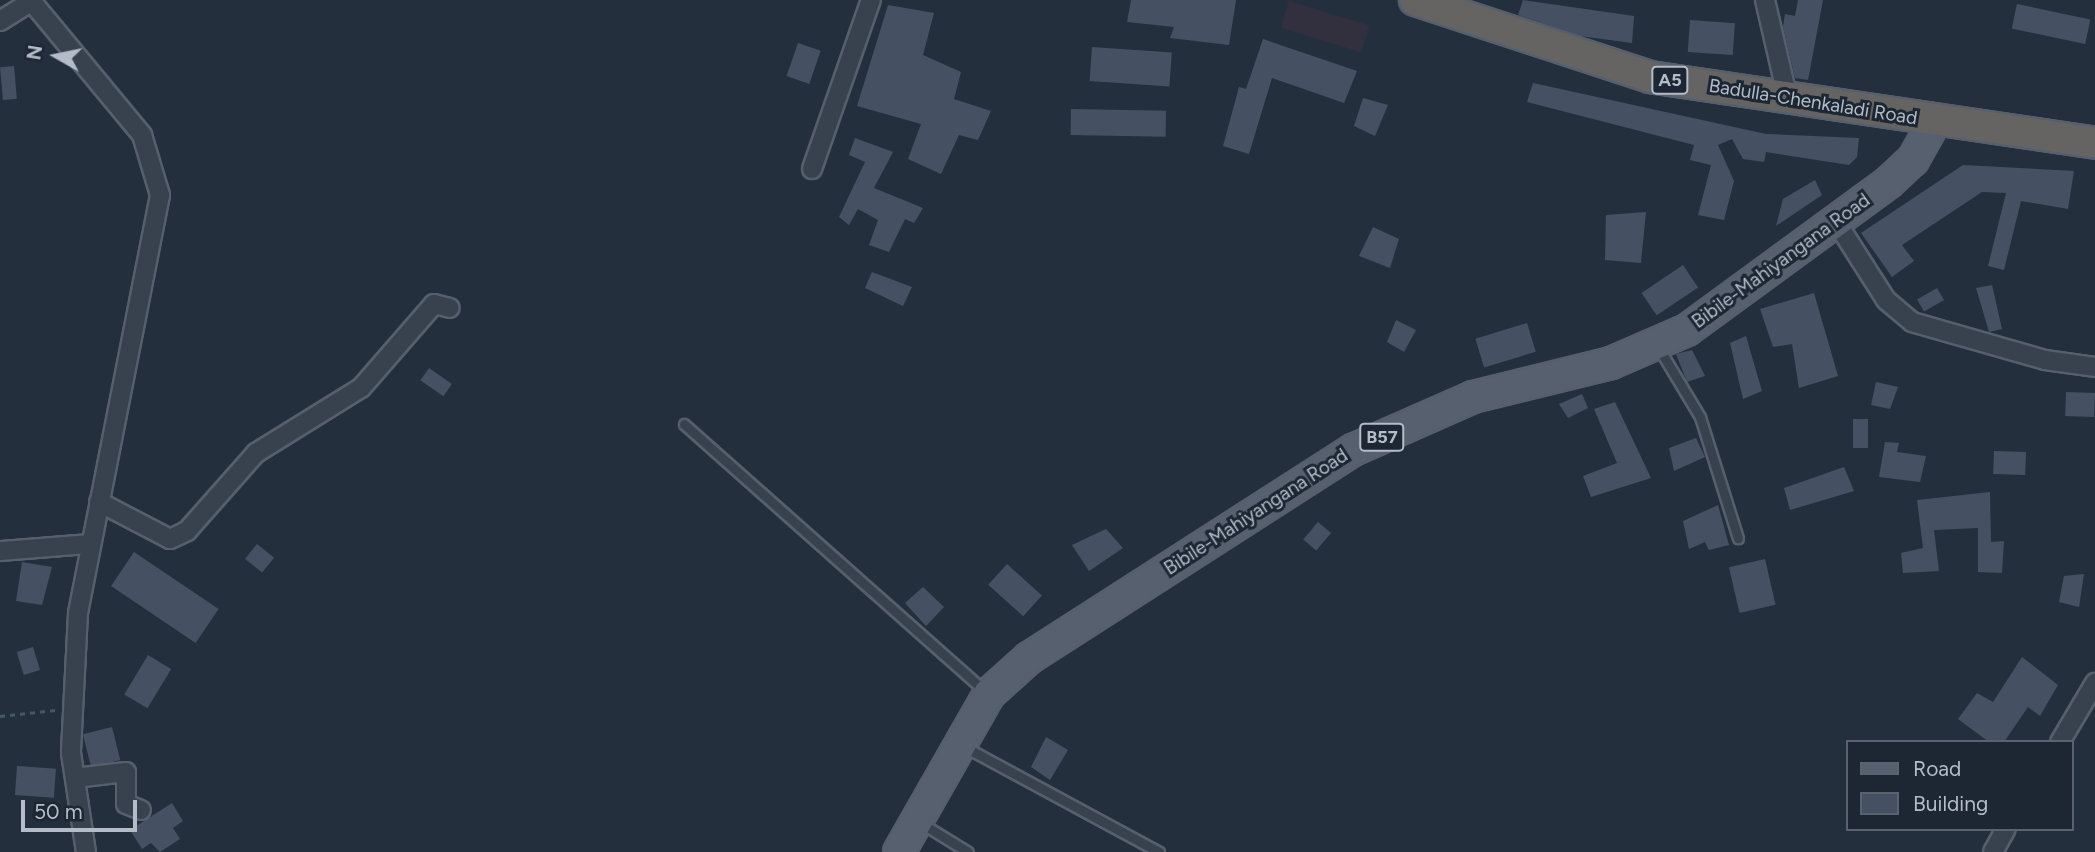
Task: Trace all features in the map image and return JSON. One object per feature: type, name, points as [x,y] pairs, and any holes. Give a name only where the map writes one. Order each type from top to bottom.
[{"type":"highway","name":"Badulla-Chenkaladi Road","points":[[1415,0],[1650,77],[1787,95],[1935,121],[2095,143]]},
{"type":"main road","name":"Bibile-Mahiyangana Road","points":[[899,852],[958,743],[989,694],[1029,658],[1353,450],[1473,397],[1657,346],[1838,223],[1913,160],[1935,121]]},
{"type":"street","points":[[812,169],[872,0]]},
{"type":"street","points":[[1765,0],[1787,95]]},
{"type":"street","points":[[0,21],[32,1],[142,135],[160,195],[99,502],[88,544],[72,708],[75,778],[86,852]]},
{"type":"street","points":[[1838,223],[1886,300],[1912,322],[1980,344],[2095,367]]},
{"type":"street","points":[[99,502],[170,539],[187,531],[256,453],[361,388],[434,304],[450,308]]},
{"type":"street","points":[[0,551],[88,544]]},
{"type":"street","points":[[2061,740],[2095,683]]},
{"type":"street","points":[[75,778],[126,772],[126,804],[141,810]]},
{"type":"street","points":[[1993,852],[2005,831]]},
{"type":"lane","points":[[1657,346],[1699,417],[1738,538]]},
{"type":"lane","points":[[684,425],[989,694]]},
{"type":"lane","points":[[958,743],[1158,852]]},
{"type":"lane","points":[[916,821],[968,852]]},
{"type":"path","points":[[0,716],[72,708]]},
{"type":"shaded area","points":[[1289,1],[1369,26],[1361,52],[1281,28]]},
{"type":"building","points":[[1131,0],[1236,0],[1229,45],[1170,38],[1174,27],[1127,22]]},
{"type":"building","points":[[1523,0],[1634,16],[1632,43],[1580,36],[1518,15]]},
{"type":"building","points":[[1798,0],[1823,0],[1808,80],[1795,78],[1783,27],[1785,14],[1795,16]]},
{"type":"building","points":[[2017,4],[2090,20],[2085,44],[2012,28]]},
{"type":"building","points":[[888,5],[934,13],[923,55],[961,72],[954,99],[991,111],[978,140],[959,135],[941,174],[908,159],[921,124],[857,106]]},
{"type":"building","points":[[1690,20],[1735,23],[1733,55],[1688,52]]},
{"type":"building","points":[[1263,39],[1357,71],[1344,103],[1272,78],[1249,154],[1223,146],[1239,87],[1246,89]]},
{"type":"building","points":[[798,43],[821,51],[809,84],[787,76]]},
{"type":"building","points":[[1092,47],[1172,53],[1169,86],[1090,81]]},
{"type":"building","points":[[14,66],[17,99],[3,100],[0,67]]},
{"type":"building","points":[[1533,83],[1766,134],[1859,138],[1857,157],[1849,165],[1766,152],[1764,162],[1743,159],[1732,139],[1718,145],[1734,181],[1724,220],[1698,215],[1711,165],[1690,160],[1694,145],[1527,102]]},
{"type":"building","points":[[1363,98],[1388,105],[1375,136],[1354,126]]},
{"type":"building","points":[[1071,109],[1166,111],[1166,137],[1071,135]]},
{"type":"building","points":[[855,138],[893,152],[874,188],[923,208],[914,223],[905,219],[889,252],[869,245],[878,220],[858,209],[849,225],[839,217],[865,162],[849,155]]},
{"type":"building","points":[[1963,165],[2074,171],[2068,209],[2021,201],[2004,270],[1988,266],[2006,193],[1982,192],[1902,245],[1914,261],[1892,277],[1861,233]]},
{"type":"building","points":[[1815,180],[1822,195],[1776,226],[1783,199]]},
{"type":"building","points":[[1646,212],[1641,263],[1605,260],[1606,215]]},
{"type":"building","points":[[1373,227],[1399,239],[1390,268],[1359,256]]},
{"type":"building","points":[[1683,265],[1698,287],[1657,315],[1642,293]]},
{"type":"building","points":[[872,272],[912,287],[903,306],[865,288]]},
{"type":"building","points":[[1992,285],[2002,329],[1989,332],[1976,288]]},
{"type":"building","points":[[1937,288],[1944,300],[1924,312],[1917,300]]},
{"type":"building","points":[[1814,293],[1838,376],[1799,388],[1792,344],[1773,347],[1760,309]]},
{"type":"building","points":[[1396,320],[1416,330],[1404,352],[1387,342]]},
{"type":"building","points":[[1527,323],[1536,352],[1484,367],[1475,339]]},
{"type":"building","points":[[1746,336],[1762,391],[1743,399],[1730,343]]},
{"type":"building","points":[[1692,350],[1705,376],[1687,382],[1676,354]]},
{"type":"building","points":[[429,368],[452,384],[443,396],[420,380]]},
{"type":"building","points":[[1876,382],[1898,387],[1890,409],[1871,405]]},
{"type":"building","points":[[2066,392],[2095,393],[2094,417],[2065,416]]},
{"type":"building","points":[[1582,394],[1588,408],[1568,418],[1559,404]]},
{"type":"building","points":[[1615,402],[1651,478],[1591,497],[1583,476],[1617,463],[1594,409]]},
{"type":"building","points":[[1853,419],[1868,419],[1868,448],[1853,448]]},
{"type":"building","points":[[1696,438],[1705,457],[1674,471],[1669,448]]},
{"type":"building","points":[[1885,442],[1899,443],[1897,452],[1926,456],[1920,482],[1879,477]]},
{"type":"building","points":[[1994,451],[2026,452],[2025,475],[1993,474]]},
{"type":"building","points":[[1844,467],[1854,491],[1790,510],[1784,488]]},
{"type":"building","points":[[1990,492],[1991,542],[2004,541],[2002,573],[1978,572],[1978,528],[1934,530],[1939,571],[1903,573],[1901,553],[1923,548],[1917,500]]},
{"type":"building","points":[[1718,505],[1729,545],[1709,550],[1705,542],[1689,549],[1683,521]]},
{"type":"building","points":[[1318,522],[1331,533],[1316,551],[1303,540]]},
{"type":"building","points":[[1106,529],[1123,548],[1089,571],[1072,545]]},
{"type":"building","points":[[257,544],[274,558],[262,573],[245,559]]},
{"type":"building","points":[[134,552],[219,609],[196,643],[111,586]]},
{"type":"building","points":[[1765,559],[1776,605],[1740,613],[1729,567]]},
{"type":"building","points":[[22,562],[52,567],[42,605],[16,601]]},
{"type":"building","points":[[1007,564],[1042,595],[1023,616],[988,585]]},
{"type":"building","points":[[2084,574],[2079,607],[2059,602],[2064,576]]},
{"type":"building","points":[[923,587],[944,607],[926,626],[905,603]]},
{"type":"building","points":[[33,647],[40,670],[24,675],[17,652]]},
{"type":"building","points":[[148,655],[171,669],[147,708],[124,694]]},
{"type":"building","points":[[2022,657],[2058,685],[2040,716],[2028,707],[2005,740],[1986,740],[1958,719],[1977,693],[1993,702]]},
{"type":"building","points":[[112,727],[120,760],[91,767],[83,734]]},
{"type":"building","points":[[1046,737],[1068,750],[1050,780],[1031,767]]},
{"type":"building","points":[[17,766],[56,769],[54,798],[15,795]]},
{"type":"building","points":[[172,803],[183,821],[173,828],[180,839],[160,852],[151,843],[142,849],[130,830]]}]
